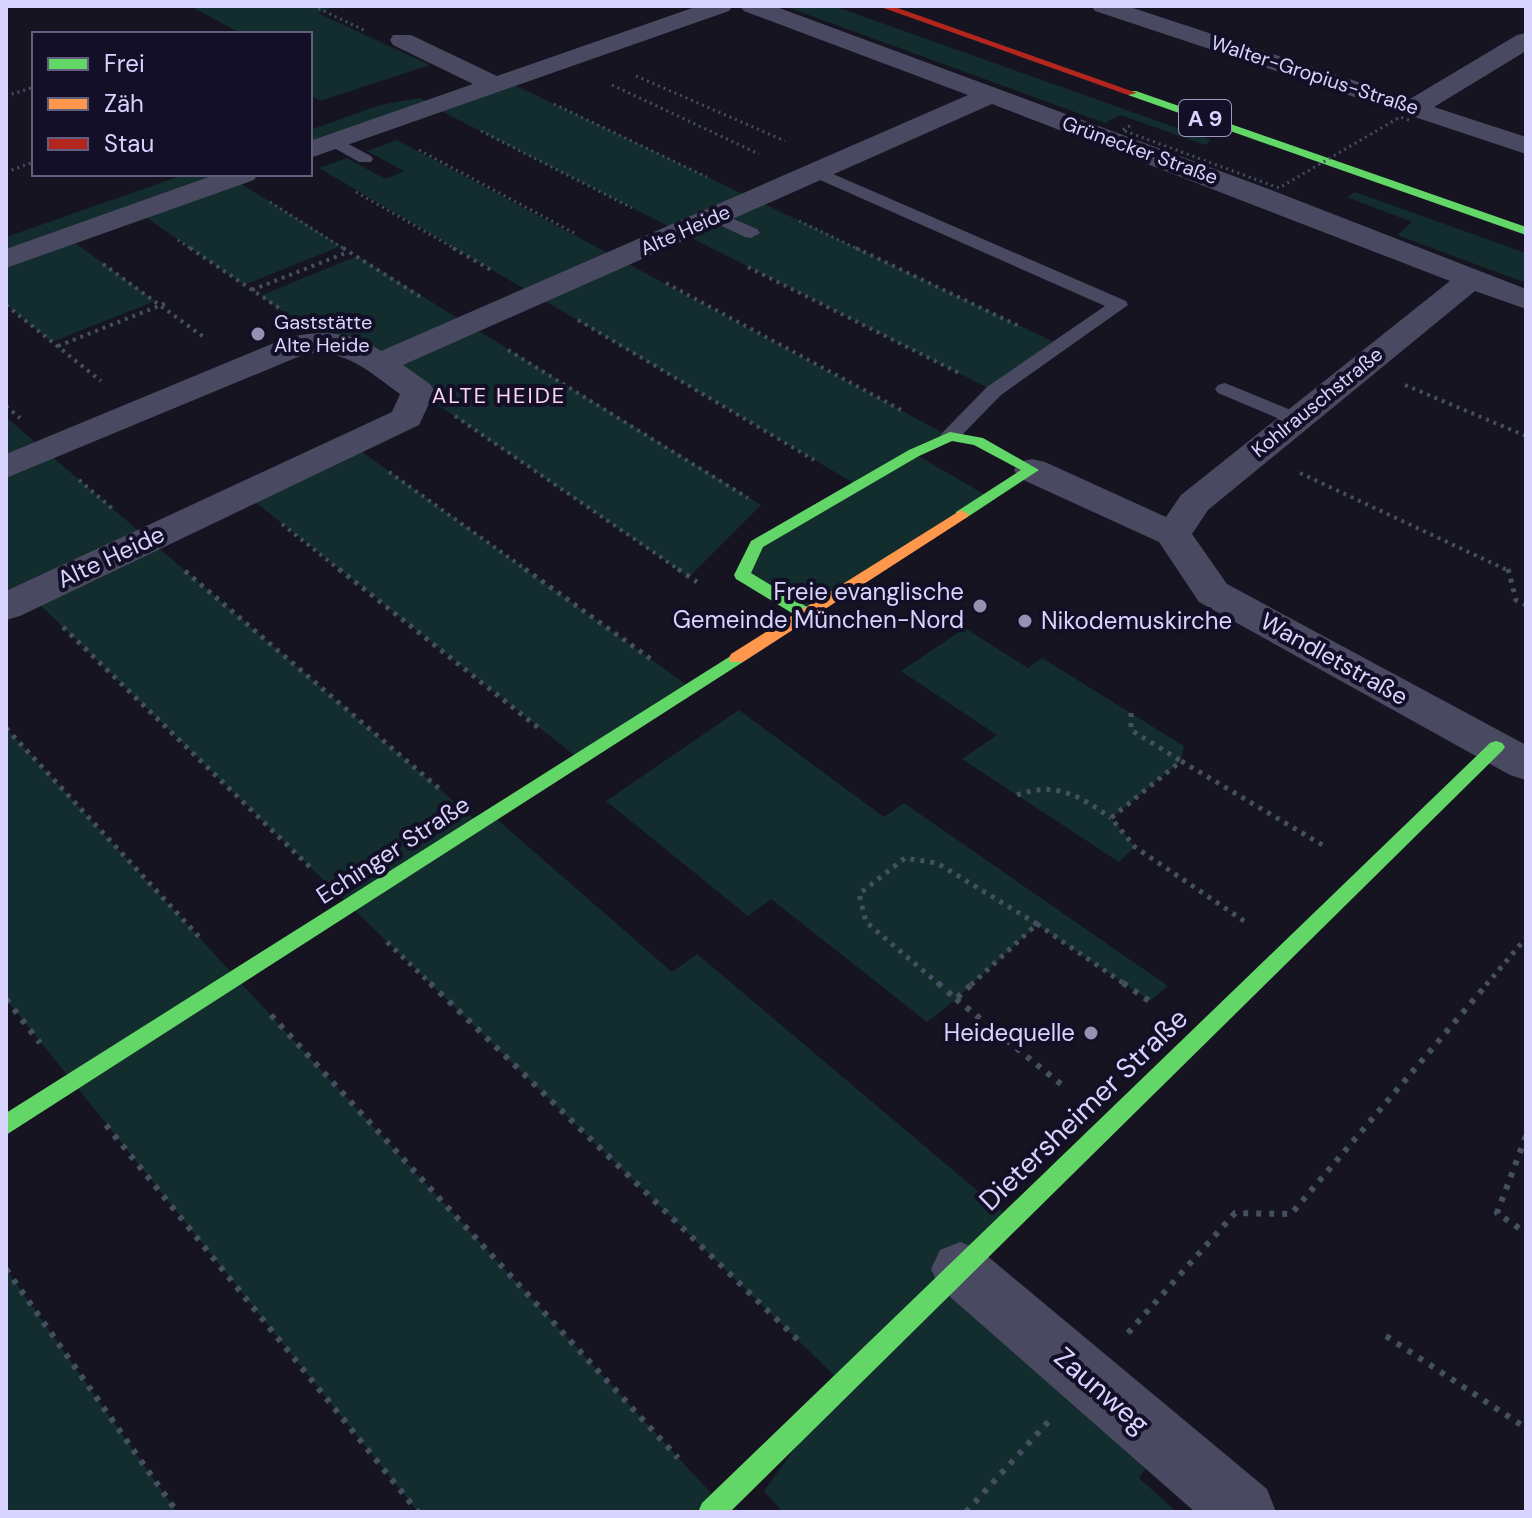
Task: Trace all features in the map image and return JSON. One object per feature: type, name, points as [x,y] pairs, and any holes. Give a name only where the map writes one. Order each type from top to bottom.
[{"type":"main road","name":"A 9","points":[[883,6],[1526,231]]},
{"type":"main road","points":[[806,614],[742,575],[757,544],[950,436],[978,441],[1032,470]]},
{"type":"main road","name":"Echinger Straße","points":[[6,1125],[1032,470]]},
{"type":"main road","name":"Dietersheimer Straße","points":[[715,1508],[1366,871],[1511,756]]},
{"type":"street","points":[[322,146],[721,6]]},
{"type":"street","name":"Grünecker Straße","points":[[752,6],[1256,194],[1526,300]]},
{"type":"street","name":"Walter-Gropius-Straße","points":[[1103,6],[1412,114],[1526,146]]},
{"type":"street","points":[[402,40],[460,69],[500,83]]},
{"type":"street","points":[[1412,114],[1526,40]]},
{"type":"street","points":[[430,79],[460,69]]},
{"type":"street","name":"Alte Heide","points":[[378,364],[991,95]]},
{"type":"street","points":[[6,259],[238,176]]},
{"type":"street","name":"Kohlrauschstraße","points":[[1173,534],[1194,503],[1471,279]]},
{"type":"street","points":[[6,467],[298,345],[326,341],[361,352],[418,391]]},
{"type":"street","name":"Alte Heide","points":[[18,601],[407,418],[418,391]]},
{"type":"street","points":[[1032,470],[1173,534]]},
{"type":"street","name":"Wandletstraße","points":[[1173,534],[1213,593],[1511,756]]},
{"type":"street","name":"Zaunweg","points":[[960,1269],[1244,1512]]},
{"type":"lane","points":[[322,146],[365,159]]},
{"type":"lane","points":[[820,170],[1119,305],[994,391],[950,436]]},
{"type":"lane","points":[[715,216],[751,233]]},
{"type":"lane","points":[[1225,389],[1296,419]]},
{"type":"path","points":[[313,6],[376,36],[402,40]]},
{"type":"path","points":[[572,57],[820,170]]},
{"type":"path","points":[[572,57],[820,170]]},
{"type":"path","points":[[500,83],[1060,345]]},
{"type":"path","points":[[6,96],[32,88]]},
{"type":"path","points":[[433,107],[994,391]]},
{"type":"path","points":[[1130,126],[1122,130],[1279,188],[1400,117],[1412,114]]},
{"type":"path","points":[[376,127],[950,436]]},
{"type":"path","points":[[6,172],[32,163]]},
{"type":"path","points":[[238,176],[349,251],[791,524]]},
{"type":"path","points":[[350,189],[858,486]]},
{"type":"path","points":[[138,212],[326,341]]},
{"type":"path","points":[[67,237],[246,367]]},
{"type":"path","points":[[252,290],[349,251]]},
{"type":"path","points":[[58,346],[169,302]]},
{"type":"path","points":[[6,305],[139,412]]},
{"type":"path","points":[[1361,367],[1526,436]]},
{"type":"path","points":[[418,391],[702,585]]},
{"type":"path","points":[[351,444],[691,688]]},
{"type":"path","points":[[44,451],[479,823]]},
{"type":"path","points":[[1255,452],[1508,569],[1516,600],[1526,605]]},
{"type":"path","points":[[245,494],[579,759]]},
{"type":"path","points":[[18,601],[350,906],[843,1384]]},
{"type":"path","points":[[1131,713],[1131,730],[1366,871]]},
{"type":"path","points":[[6,728],[237,978],[715,1508]]},
{"type":"path","points":[[1111,818],[1181,761]]},
{"type":"path","points":[[1017,795],[1034,787],[1069,789],[1111,818],[1135,847],[1287,950]]},
{"type":"path","points":[[1109,1122],[866,922],[859,894],[905,858],[937,863],[1037,924],[1199,1035]]},
{"type":"path","points":[[956,999],[1037,924]]},
{"type":"path","points":[[966,1512],[1235,1213],[1291,1214],[1526,938]]},
{"type":"path","points":[[72,1083],[418,1512]]},
{"type":"path","points":[[1526,1136],[1497,1213],[1526,1233]]},
{"type":"path","points":[[6,1269],[177,1512]]},
{"type":"path","points":[[1386,1336],[1526,1428]]},
{"type":"green space","points":[[190,6],[337,6],[318,13],[430,65],[320,101],[312,96],[312,32],[238,32]]},
{"type":"green space","points":[[784,6],[834,6],[1211,140],[1205,145],[1120,115],[1105,123]]},
{"type":"green space","points":[[506,81],[1060,345],[994,391],[433,107]]},
{"type":"green space","points":[[420,98],[428,102],[312,144],[312,129],[380,105]]},
{"type":"green space","points":[[397,140],[949,436],[915,454],[989,497],[806,614],[742,575],[757,544],[857,485],[319,168],[347,158],[385,179],[404,171],[367,151]]},
{"type":"green space","points":[[180,176],[222,176],[6,253],[6,237]]},
{"type":"green space","points":[[232,178],[341,246],[244,285],[138,212]]},
{"type":"green space","points":[[1355,192],[1526,253],[1526,283],[1397,235],[1412,222],[1347,197]]},
{"type":"green space","points":[[67,237],[155,301],[52,342],[6,305],[6,259]]},
{"type":"green space","points":[[357,256],[761,505],[689,577],[361,352],[326,341],[260,296]]},
{"type":"green space","points":[[6,417],[479,823],[492,815],[672,972],[697,954],[1011,1219],[960,1268],[1164,1444],[1139,1478],[1177,1512],[783,1512],[764,1491],[842,1383],[31,596],[6,607]]},
{"type":"green space","points":[[351,444],[691,688],[579,759],[245,494]]},
{"type":"green space","points":[[965,628],[1028,668],[1042,658],[1184,746],[1181,761],[1112,818],[1135,847],[1119,862],[962,759],[997,735],[901,671]]},
{"type":"green space","points":[[739,710],[884,817],[904,803],[1168,986],[1150,1001],[1037,925],[927,1022],[771,899],[748,916],[606,801]]},
{"type":"green space","points":[[6,728],[720,1503],[711,1512],[418,1512],[6,999]]},
{"type":"green space","points":[[6,1269],[177,1512],[6,1512]]},
{"type":"traffic: fast","points":[[1132,93],[1526,231]]},
{"type":"traffic: fast","points":[[806,614],[742,575],[757,544],[914,453],[950,436],[978,441],[1032,470],[961,515]]},
{"type":"traffic: fast","points":[[6,1125],[737,658]]},
{"type":"traffic: fast","points":[[711,1512],[1496,747]]},
{"type":"traffic: slow","points":[[737,658],[961,515]]},
{"type":"traffic: jam","points":[[883,6],[1132,93]]},
{"type":"place","name":"Gaststätte Alte Heide","points":[[258,334]]},
{"type":"place","name":"Freie evanglische Gemeinde München-Nord","points":[[980,606]]},
{"type":"place","name":"Nikodemuskirche","points":[[1025,621]]},
{"type":"place","name":"Heidequelle","points":[[1091,1033]]},
{"type":"district","name":"ALTE HEIDE","points":[[499,395]]}]
